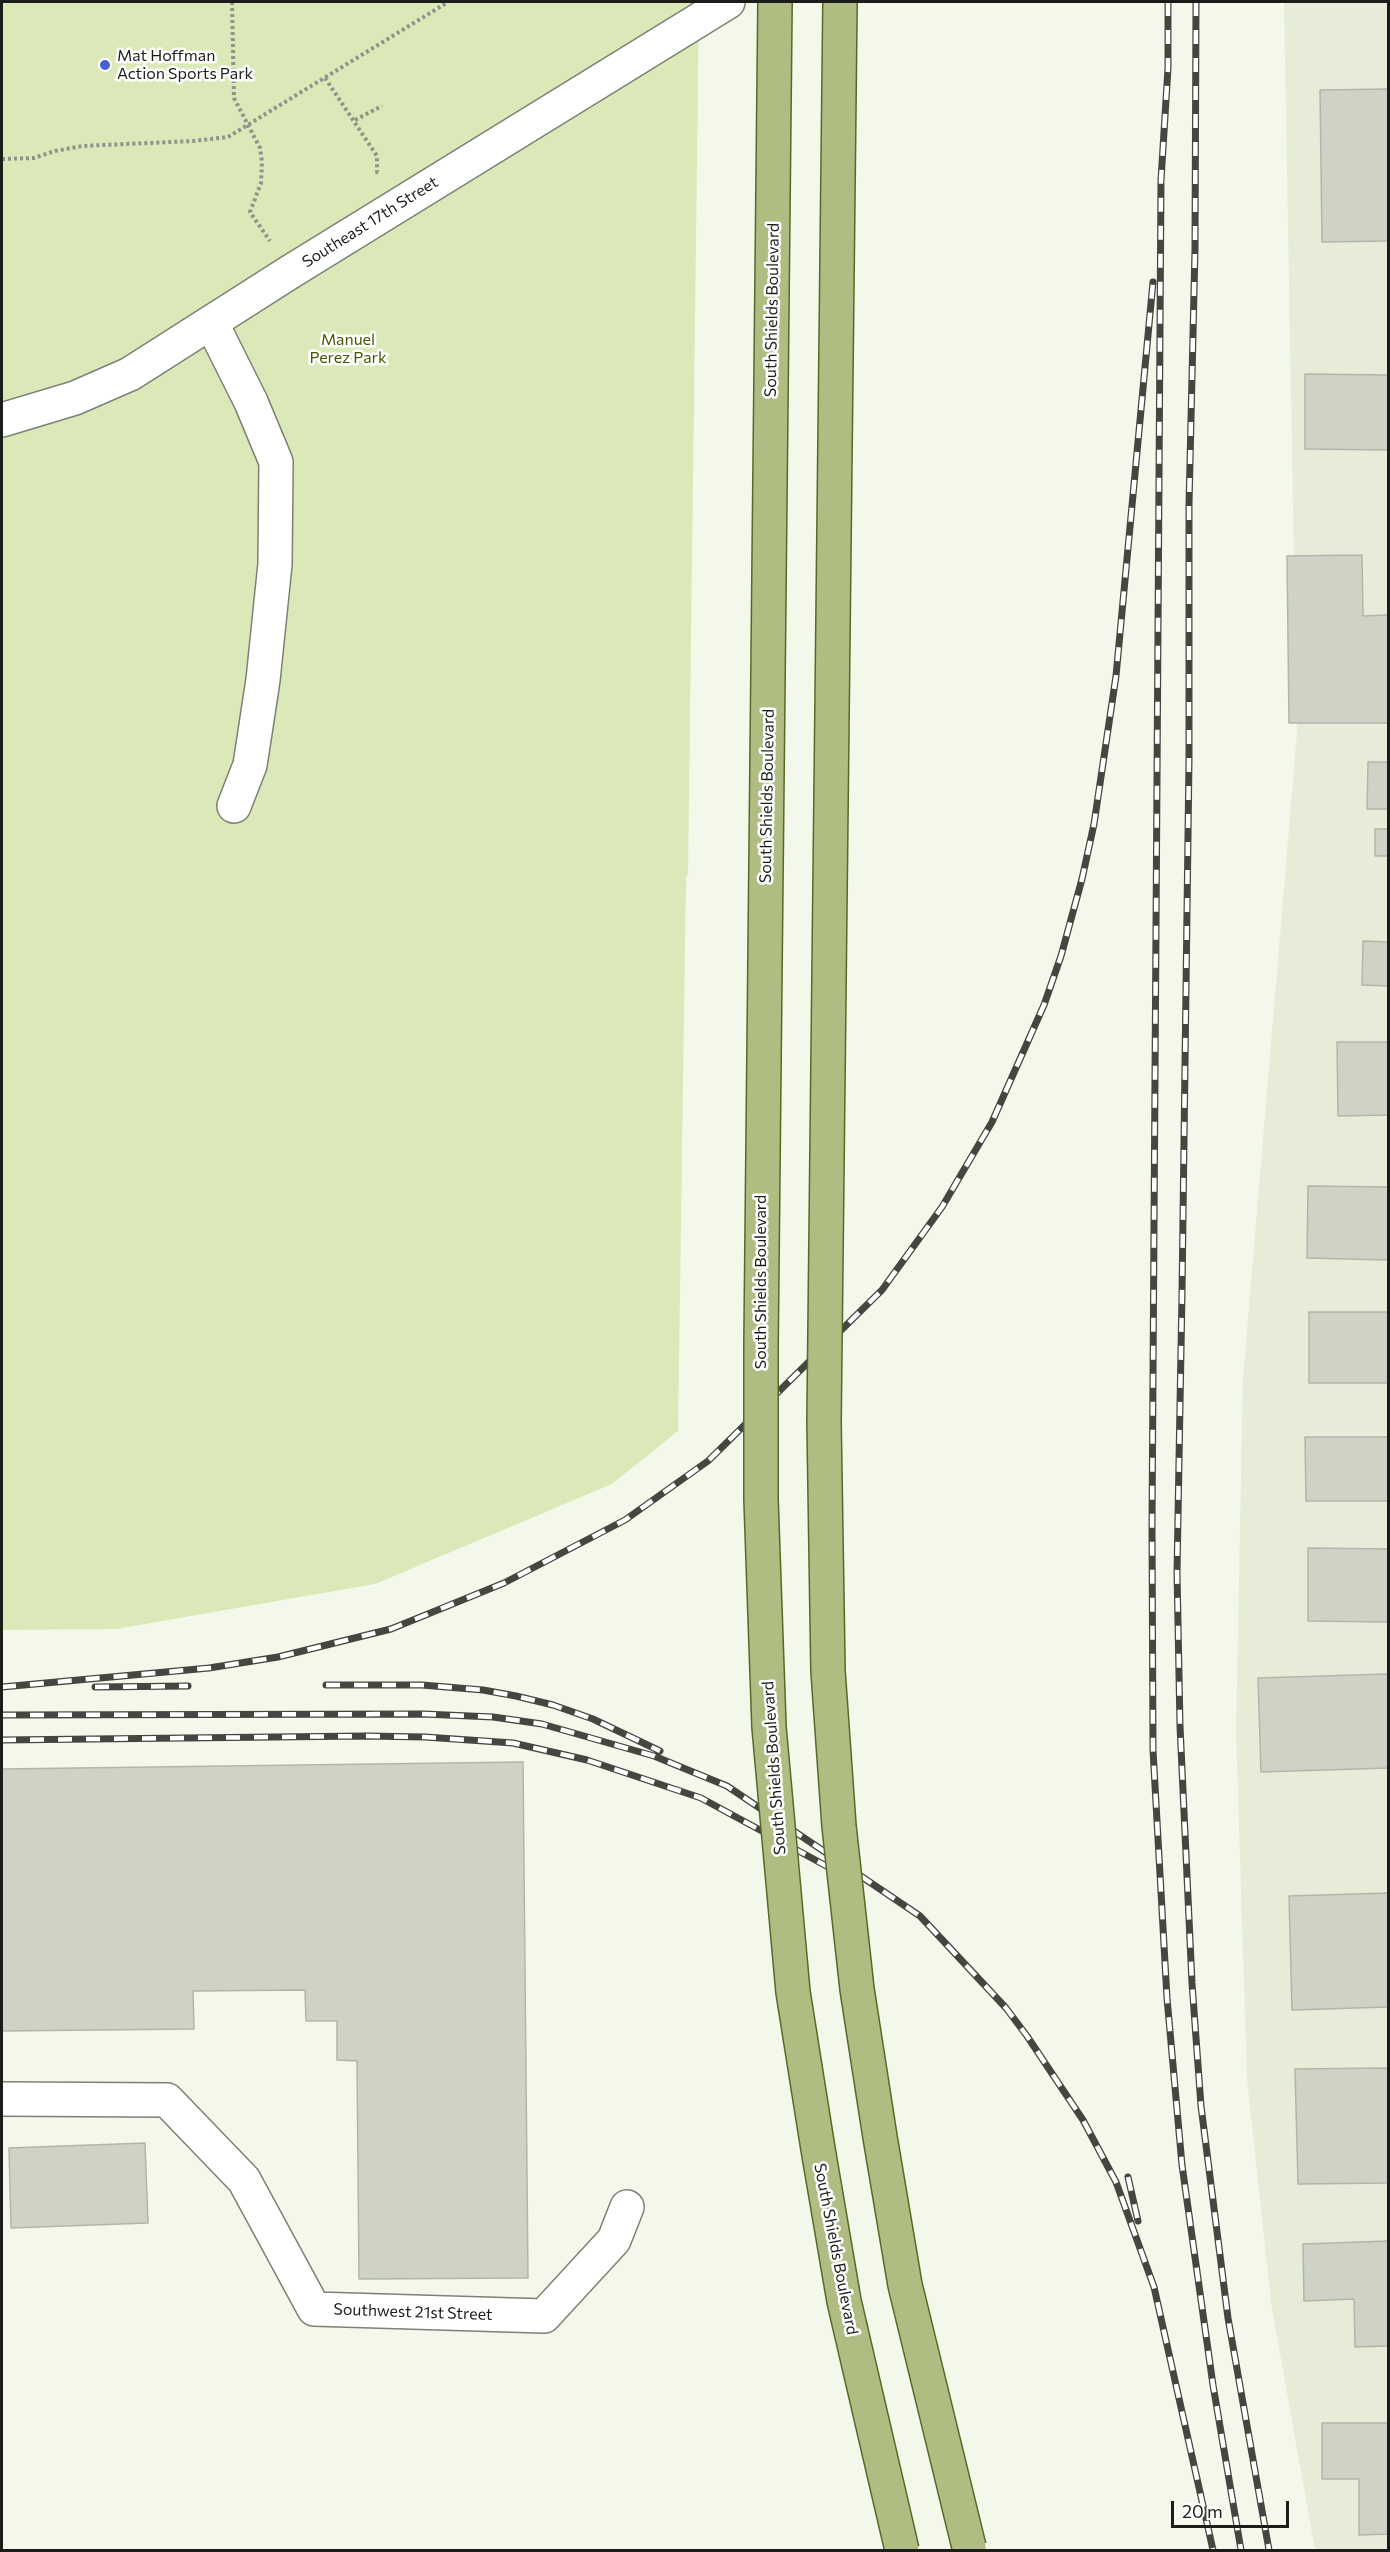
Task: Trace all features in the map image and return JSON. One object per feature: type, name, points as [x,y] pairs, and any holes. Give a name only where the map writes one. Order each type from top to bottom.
[{"type":"main road","name":"South Shields Boulevard","points":[[775,2],[760,1345],[761,1499],[769,1727],[793,1992],[816,2138],[844,2301],[902,2550]]},
{"type":"main road","points":[[840,2],[825,1397],[828,1671],[840,1826],[856,1977],[880,2137],[905,2285],[969,2547]]},
{"type":"street","name":"Southeast 17th Street","points":[[2,420],[75,398],[130,374],[290,272],[728,2]]},
{"type":"street","points":[[211,322],[251,402],[276,462],[275,564],[263,680],[250,765],[234,806]]},
{"type":"street","name":"Southwest 21st Street","points":[[2,2099],[167,2100],[244,2180],[314,2309],[544,2316],[614,2240],[627,2207]]},
{"type":"path","points":[[232,2],[234,98],[250,124],[260,148],[262,162],[261,183],[250,212],[290,272]]},
{"type":"path","points":[[2,159],[34,158],[82,146],[193,141],[228,136],[448,2]]},
{"type":"path","points":[[325,78],[377,156],[377,172],[391,176],[405,201]]},
{"type":"path","points":[[355,120],[382,106]]},
{"type":"shaded area","points":[[1284,2],[1388,2],[1388,2550],[1315,2550],[1271,2303],[1247,2079],[1236,1731],[1243,1379],[1297,732]]},
{"type":"green space","name":"Manuel Perez Park","points":[[2,2],[699,2],[688,875],[686,876],[678,1431],[612,1484],[375,1584],[116,1629],[2,1630]]},
{"type":"building","points":[[1388,89],[1388,241],[1322,242],[1320,90]]},
{"type":"building","points":[[1305,374],[1388,375],[1388,450],[1305,449]]},
{"type":"building","points":[[1362,555],[1363,616],[1388,615],[1388,723],[1289,723],[1287,556]]},
{"type":"building","points":[[1368,762],[1388,762],[1388,809],[1367,809]]},
{"type":"building","points":[[1375,829],[1388,829],[1388,856],[1375,856]]},
{"type":"building","points":[[1363,941],[1388,942],[1388,986],[1362,985]]},
{"type":"building","points":[[1337,1042],[1388,1042],[1388,1115],[1338,1116]]},
{"type":"building","points":[[1308,1186],[1388,1187],[1388,1260],[1307,1258]]},
{"type":"building","points":[[1309,1312],[1388,1312],[1388,1383],[1309,1383]]},
{"type":"building","points":[[1305,1437],[1388,1437],[1388,1501],[1306,1501]]},
{"type":"building","points":[[1308,1548],[1388,1549],[1388,1622],[1308,1621]]},
{"type":"building","points":[[1388,1674],[1388,1768],[1261,1772],[1258,1678]]},
{"type":"building","points":[[523,1762],[528,2278],[359,2279],[357,2061],[337,2060],[337,2021],[306,2021],[305,1990],[193,1991],[194,2029],[2,2031],[2,1769]]},
{"type":"building","points":[[1388,1893],[1388,2007],[1292,2010],[1289,1896]]},
{"type":"building","points":[[1388,2068],[1388,2183],[1298,2184],[1295,2069]]},
{"type":"building","points":[[145,2143],[148,2223],[11,2228],[9,2148]]},
{"type":"building","points":[[1388,2241],[1388,2346],[1355,2347],[1354,2299],[1304,2301],[1303,2244]]},
{"type":"building","points":[[1322,2423],[1388,2423],[1388,2534],[1359,2535],[1359,2479],[1322,2479]]},
{"type":"railway","points":[[1168,2],[1168,68],[1161,180],[1152,1525],[1153,1750],[1167,1998],[1182,2165],[1213,2385],[1241,2550]]},
{"type":"railway","points":[[1196,2],[1195,249],[1189,505],[1189,759],[1177,1572],[1180,1726],[1192,1983],[1201,2106],[1228,2318],[1269,2550]]},
{"type":"railway","points":[[2,1687],[209,1668],[278,1657],[391,1629],[504,1583],[625,1520],[708,1461],[882,1290],[942,1207],[992,1122],[1044,1005],[1061,956],[1082,879],[1094,824],[1116,676],[1153,282]]},
{"type":"railway","points":[[326,1685],[422,1685],[483,1690],[516,1696],[553,1705],[593,1719],[660,1751]]},
{"type":"railway","points":[[95,1687],[188,1686]]},
{"type":"railway","points":[[2,1715],[423,1714],[493,1717],[542,1724],[654,1756],[727,1786],[920,1916],[1006,2008],[1027,2036],[1083,2120],[1116,2182],[1154,2287],[1213,2550]]},
{"type":"railway","points":[[2,1740],[366,1736],[425,1737],[513,1743],[587,1760],[701,1798],[854,1881]]},
{"type":"railway","points":[[1128,2177],[1138,2221]]},
{"type":"place","name":"Mat Hoffman Action Sports Park","points":[[105,65]]}]
